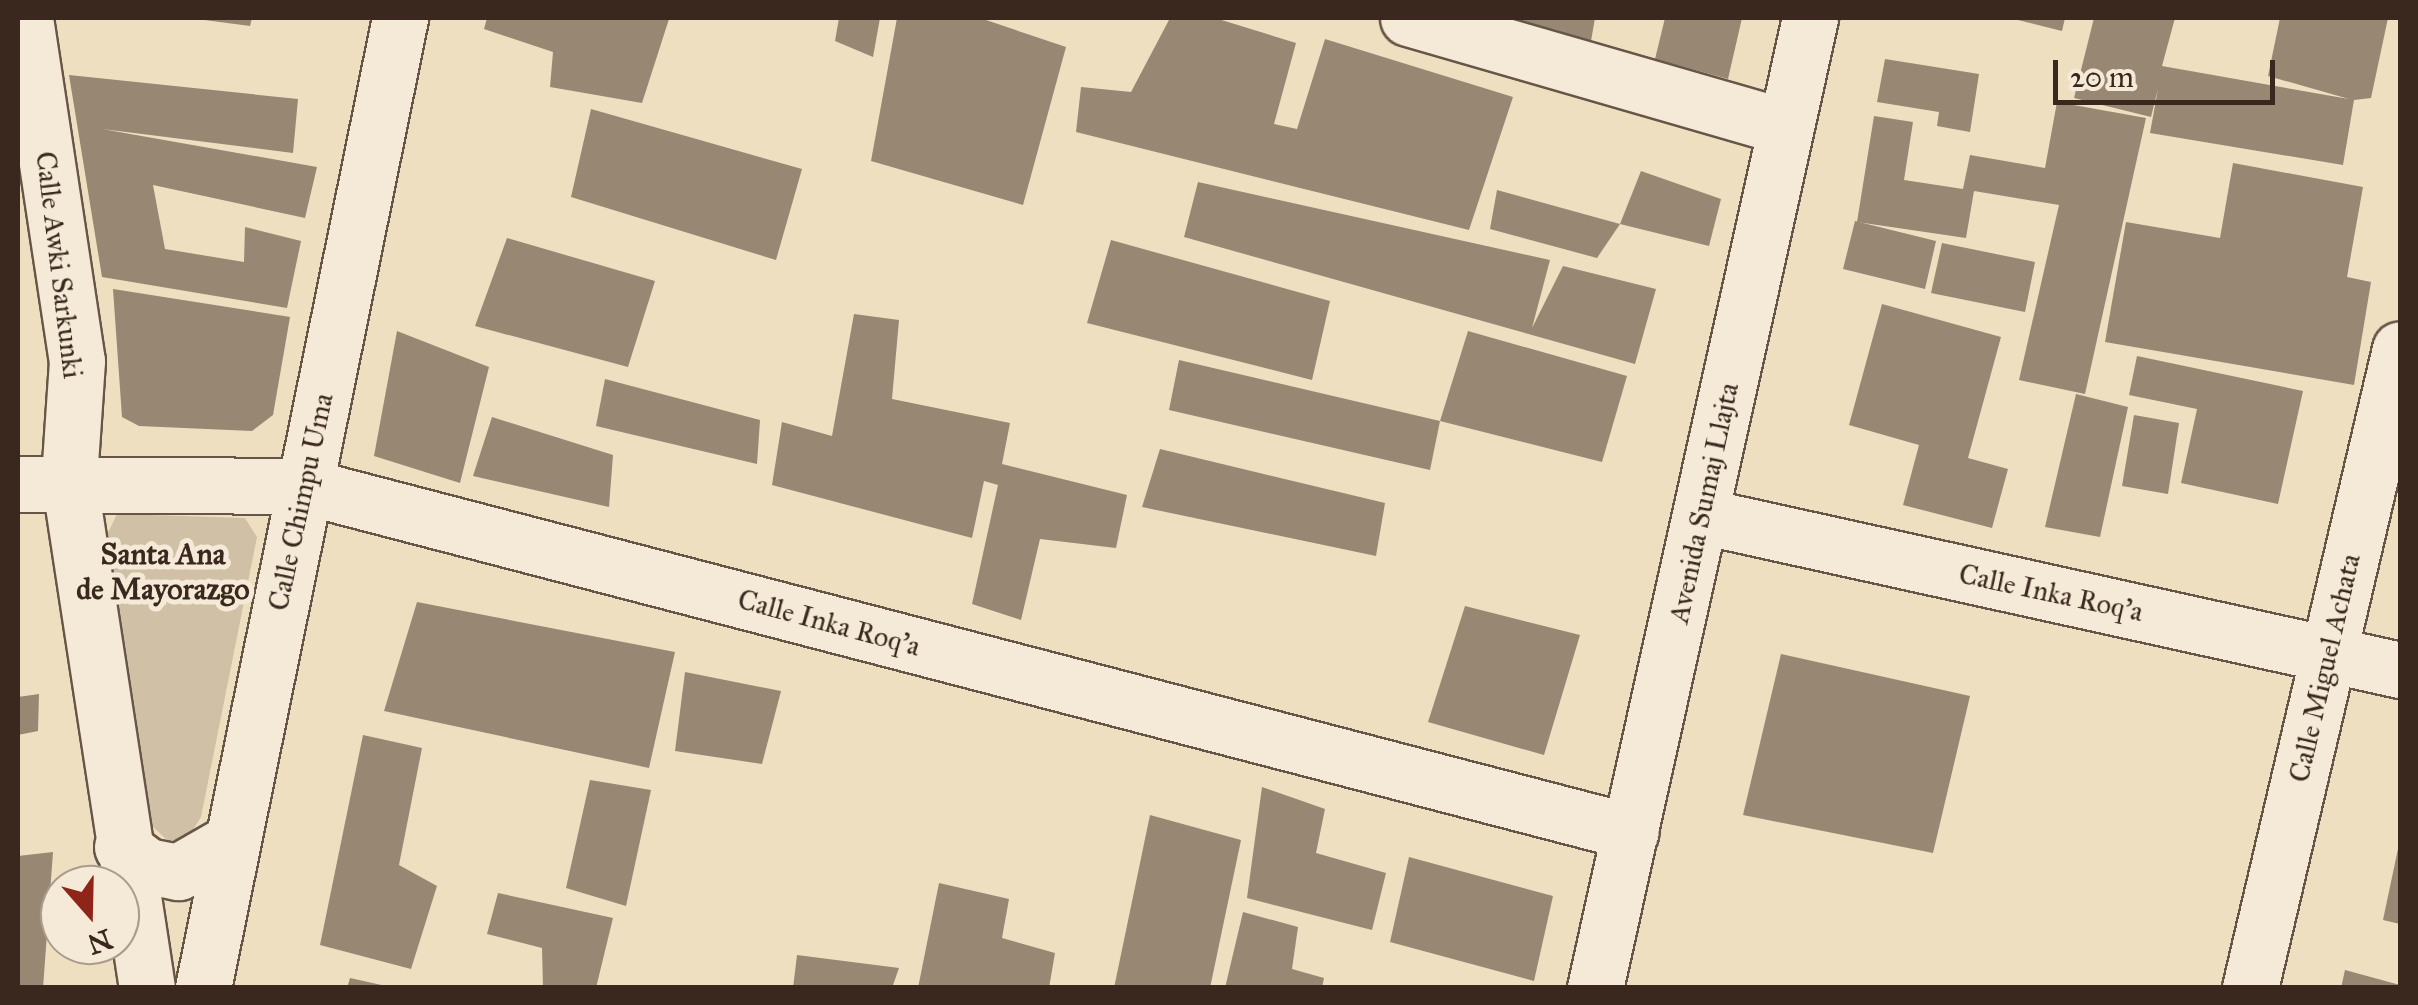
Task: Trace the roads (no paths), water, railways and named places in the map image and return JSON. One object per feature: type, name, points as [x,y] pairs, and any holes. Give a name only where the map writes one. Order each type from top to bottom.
[{"type":"street","name":"Calle Awki Sarkunki","points":[[25,18],[77,361],[43,482],[122,847],[147,988]]},
{"type":"street","name":"Calle Chimpu Uma","points":[[203,988],[400,18]]},
{"type":"street","points":[[1408,18],[1781,126]]},
{"type":"street","name":"Avenida Sumaj Llajta","points":[[1595,988],[1702,516],[1781,126],[1810,18]]},
{"type":"street","name":"Calle Miguel Achata","points":[[2250,988],[2400,349]]},
{"type":"street","name":"Calle Inka Roq'a","points":[[43,482],[304,486],[1631,832]]},
{"type":"street","name":"Calle Inka Roq'a","points":[[1702,516],[2400,670]]},
{"type":"street","points":[[122,847],[147,866],[178,872],[232,841]]},
{"type":"district","name":"Santa Ana de Mayorazgo","points":[[163,571]]}]
